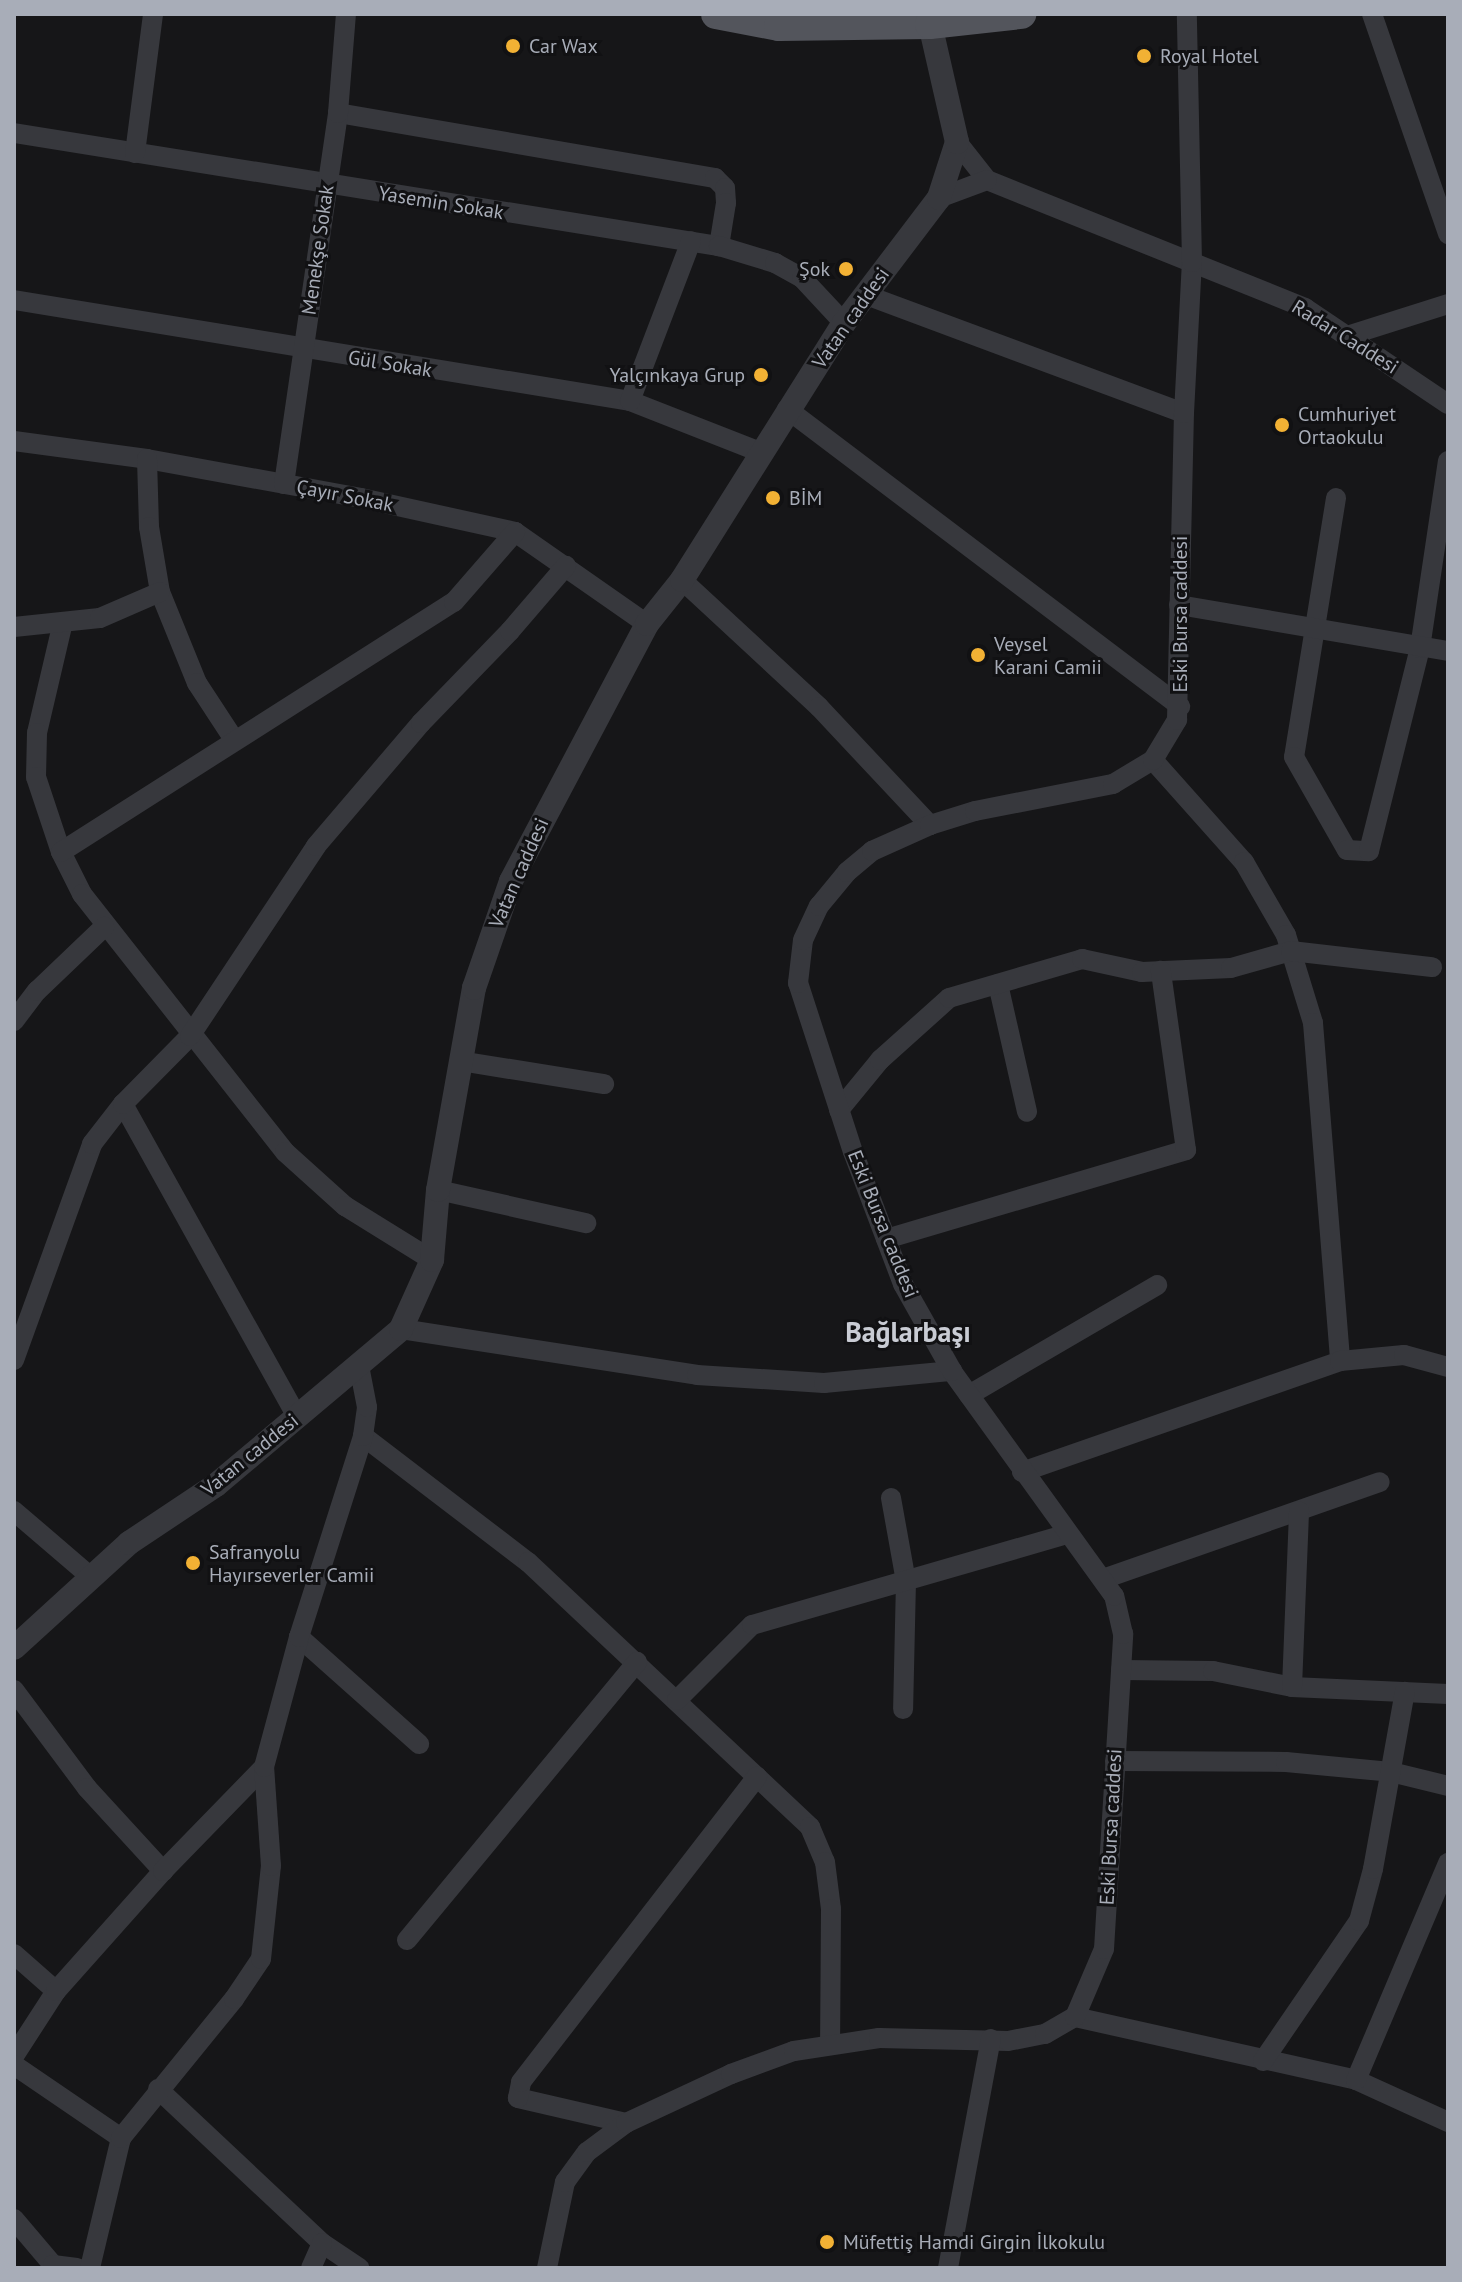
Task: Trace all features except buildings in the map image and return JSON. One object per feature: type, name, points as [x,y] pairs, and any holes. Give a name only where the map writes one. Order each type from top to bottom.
[{"type":"main road","points":[[716,14],[779,26],[1021,14]]},
{"type":"street","points":[[135,153],[153,14]]},
{"type":"street","name":"Menekşe Sokak","points":[[284,484],[338,113],[346,14]]},
{"type":"street","name":"Eski Bursa caddesi","points":[[1075,2017],[1104,1949],[1123,1634],[1114,1596],[952,1371],[903,1284],[839,1110],[798,983],[803,940],[819,906],[847,872],[872,851],[930,825],[1035,797],[1113,784],[1153,760],[1177,720],[1180,706],[1184,413],[1192,262],[1187,14]]},
{"type":"street","points":[[1372,14],[1448,234]]},
{"type":"street","points":[[930,19],[957,142],[987,180],[939,198]]},
{"type":"street","points":[[338,113],[715,178],[725,188],[726,203],[719,246]]},
{"type":"street","name":"Yasemin Sokak","points":[[14,133],[327,186],[719,246],[775,263],[802,278],[844,323]]},
{"type":"street","name":"Vatan caddesi","points":[[14,1648],[129,1543],[216,1485],[401,1329],[432,1260],[438,1190],[474,988],[511,881],[647,624],[682,580],[844,323],[939,198],[957,142]]},
{"type":"street","name":"Radar Caddesi","points":[[987,180],[1305,308],[1448,404]]},
{"type":"street","points":[[630,401],[691,241]]},
{"type":"street","points":[[866,295],[1184,413]]},
{"type":"street","name":"Gül Sokak","points":[[14,300],[630,401],[760,452]]},
{"type":"street","points":[[1347,336],[1448,304]]},
{"type":"street","points":[[787,409],[1180,706]]},
{"type":"street","name":"Çayır Sokak","points":[[14,441],[147,459],[515,532],[647,624]]},
{"type":"street","points":[[147,459],[149,527],[160,592],[197,683],[235,741]]},
{"type":"street","points":[[1336,498],[1294,757],[1347,850],[1369,851],[1420,648],[1448,461]]},
{"type":"street","points":[[61,852],[454,602],[515,532]]},
{"type":"street","points":[[14,1360],[92,1144],[123,1104],[190,1036],[316,846],[421,723],[510,631],[566,566]]},
{"type":"street","points":[[682,580],[819,707],[930,825]]},
{"type":"street","points":[[14,627],[100,618],[160,592]]},
{"type":"street","points":[[1179,605],[1448,651]]},
{"type":"street","points":[[63,622],[37,733],[36,777],[61,852],[82,894],[104,927],[285,1152],[345,1206],[432,1260]]},
{"type":"street","points":[[1153,760],[1244,862],[1286,935],[1291,951],[1313,1023],[1340,1361]]},
{"type":"street","points":[[14,1021],[37,991],[104,927]]},
{"type":"street","points":[[839,1110],[880,1060],[949,998],[1082,959],[1142,972],[1231,968],[1291,951],[1432,967]]},
{"type":"street","points":[[886,1239],[1186,1150],[1161,971]]},
{"type":"street","points":[[998,984],[1027,1112]]},
{"type":"street","points":[[460,1061],[604,1084]]},
{"type":"street","points":[[123,1104],[297,1417]]},
{"type":"street","points":[[438,1190],[586,1223]]},
{"type":"street","points":[[969,1395],[1157,1285]]},
{"type":"street","points":[[401,1329],[697,1375],[824,1383],[952,1371]]},
{"type":"street","points":[[1022,1472],[1340,1361],[1404,1355],[1448,1367]]},
{"type":"street","points":[[90,2268],[121,2138],[234,1999],[261,1959],[271,1866],[264,1767],[299,1637],[363,1436],[367,1407],[359,1366]]},
{"type":"street","points":[[363,1436],[528,1562],[810,1827],[825,1862],[831,1909],[830,2044]]},
{"type":"street","points":[[1103,1579],[1380,1482]]},
{"type":"street","points":[[891,1498],[906,1581],[903,1709]]},
{"type":"street","points":[[14,1511],[91,1577]]},
{"type":"street","points":[[1292,1687],[1299,1511]]},
{"type":"street","points":[[677,1700],[752,1625],[1068,1534]]},
{"type":"street","points":[[299,1637],[419,1744]]},
{"type":"street","points":[[407,1940],[637,1662]]},
{"type":"street","points":[[1121,1670],[1213,1671],[1292,1687],[1448,1693]]},
{"type":"street","points":[[14,1690],[87,1788],[163,1871]]},
{"type":"street","points":[[1263,2061],[1359,1921],[1373,1869],[1405,1692]]},
{"type":"street","points":[[1115,1761],[1286,1762],[1391,1772],[1448,1786]]},
{"type":"street","points":[[14,2056],[56,1991],[163,1871],[264,1767]]},
{"type":"street","points":[[626,2123],[518,2098],[521,2082],[757,1777]]},
{"type":"street","points":[[1356,2080],[1448,1863]]},
{"type":"street","points":[[14,1954],[56,1991]]},
{"type":"street","points":[[547,2268],[565,2182],[587,2152],[626,2123],[731,2074],[794,2051],[830,2044],[925,2036],[1008,2041],[1045,2034],[1075,2017],[1356,2080],[1448,2122]]},
{"type":"street","points":[[948,2268],[991,2039]]},
{"type":"street","points":[[14,2065],[121,2138]]},
{"type":"street","points":[[158,2089],[322,2243],[359,2268]]},
{"type":"street","points":[[14,2219],[52,2266],[77,2268]]},
{"type":"street","points":[[311,2268],[322,2243]]},
{"type":"place","name":"Car Wax","points":[[513,46]]},
{"type":"place","name":"Royal Hotel","points":[[1144,56]]},
{"type":"place","name":"Şok","points":[[846,269]]},
{"type":"place","name":"Yalçınkaya Grup","points":[[761,375]]},
{"type":"place","name":"Cumhuriyet Ortaokulu","points":[[1282,425]]},
{"type":"place","name":"BİM","points":[[773,498]]},
{"type":"place","name":"Veysel Karani Camii","points":[[978,655]]},
{"type":"place","name":"Safranyolu Hayırseverler Camii","points":[[193,1563]]},
{"type":"place","name":"Müfettiş Hamdi Girgin İlkokulu","points":[[827,2242]]},
{"type":"district","name":"Bağlarbaşı","points":[[908,1332]]}]
